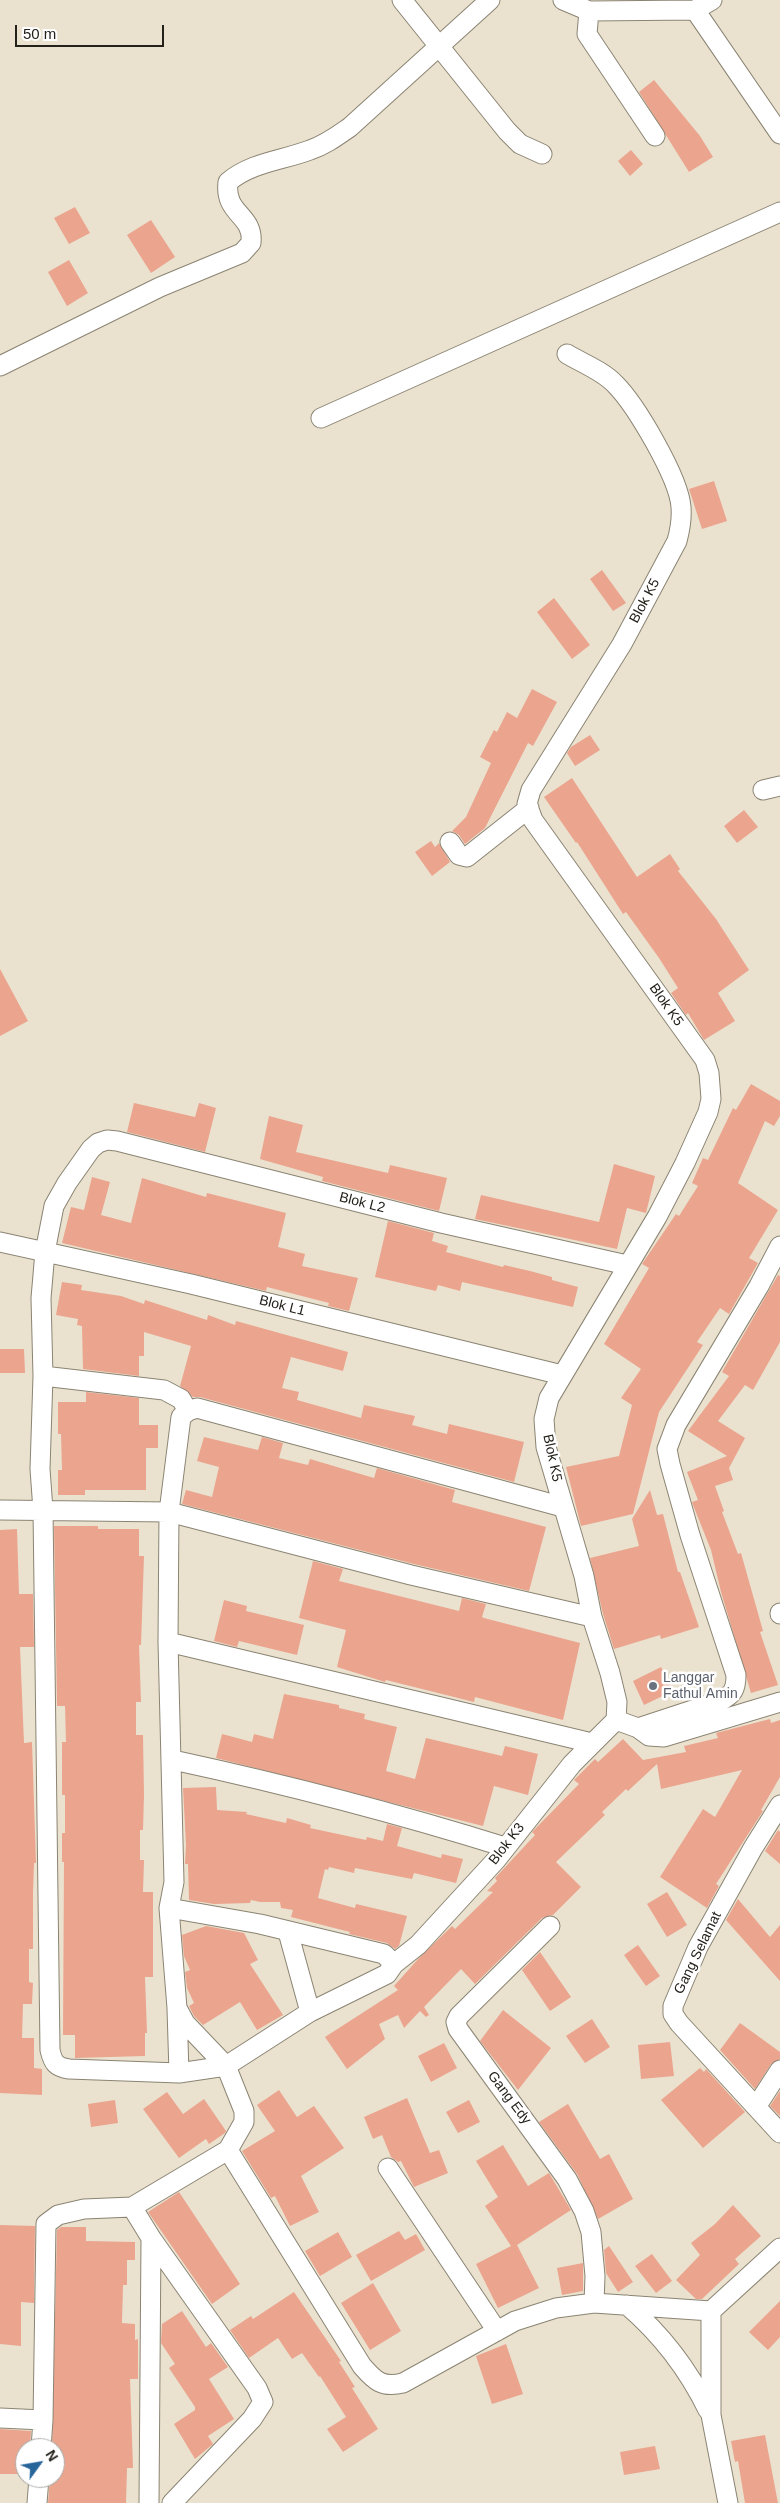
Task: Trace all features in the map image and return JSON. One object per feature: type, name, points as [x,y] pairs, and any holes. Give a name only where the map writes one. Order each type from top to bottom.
[{"type":"street","points":[[402,0],[495,117],[520,144],[542,154]]},
{"type":"street","points":[[0,366],[160,287],[242,253],[251,244],[250,226],[229,203],[226,193],[228,182],[252,166],[310,150],[331,140],[350,127],[490,0]]},
{"type":"street","points":[[563,0],[589,11],[695,10],[712,0]]},
{"type":"street","points":[[695,10],[780,134]]},
{"type":"street","points":[[589,11],[587,34],[655,136]]},
{"type":"street","points":[[321,418],[780,212]]},
{"type":"street","name":"Blok K5","points":[[567,354],[614,382],[623,393],[646,429],[677,488],[681,507],[681,528],[622,644],[530,790],[529,808],[533,820],[705,1060],[712,1088],[708,1112],[661,1209],[562,1374],[549,1398],[544,1419],[546,1447],[584,1576],[592,1617],[617,1702],[616,1720]]},
{"type":"street","points":[[450,842],[459,855],[467,857],[529,808]]},
{"type":"street","name":"Blok L2","points":[[45,1252],[54,1206],[66,1183],[98,1143],[107,1140],[441,1223],[627,1265]]},
{"type":"street","name":"Blok L1","points":[[0,1242],[190,1284],[562,1374]]},
{"type":"street","points":[[638,1728],[720,1701],[730,1696],[736,1687],[736,1676],[690,1535],[667,1449],[676,1425],[759,1286],[780,1246]]},
{"type":"street","points":[[45,1252],[41,1298],[44,1376],[40,1469],[43,1510],[50,2050],[53,2062],[59,2068],[69,2070],[179,2072],[226,2066]]},
{"type":"street","points":[[44,1376],[164,1390],[181,1399],[188,1411]]},
{"type":"street","points":[[179,2072],[177,2008],[169,1908],[174,1882],[172,1828],[173,1760],[168,1642],[169,1512],[181,1417],[188,1411],[197,1408],[563,1507]]},
{"type":"street","points":[[0,1510],[169,1512],[410,1575],[592,1617]]},
{"type":"street","points":[[168,1642],[592,1743]]},
{"type":"street","points":[[616,1720],[638,1728],[649,1736],[664,1737],[780,1702]]},
{"type":"street","name":"Blok K3","points":[[226,2066],[310,2012],[387,1974],[394,1964],[418,1945],[496,1860],[566,1771],[616,1720]]},
{"type":"street","points":[[173,1760],[240,1775],[431,1825],[505,1847]]},
{"type":"street","name":"Gang Selamat","points":[[780,1806],[753,1848],[698,1946],[673,2006],[673,2014],[679,2023],[780,2133]]},
{"type":"street","points":[[169,1908],[221,1916],[384,1954],[394,1964]]},
{"type":"street","name":"Gang Edy","points":[[550,1926],[488,1985],[458,2016],[456,2022],[458,2029],[567,2179],[584,2211],[591,2232],[595,2276],[594,2303]]},
{"type":"street","points":[[288,1932],[310,2012]]},
{"type":"street","points":[[42,2438],[46,2224],[58,2215],[84,2208],[132,2207],[228,2150],[244,2122],[244,2111],[226,2066],[185,2023],[177,2008]]},
{"type":"street","points":[[756,2107],[780,2070]]},
{"type":"street","points":[[228,2150],[362,2366],[378,2382],[389,2387],[403,2383],[515,2321],[556,2308],[594,2303],[711,2312]]},
{"type":"street","points":[[388,2168],[496,2331]]},
{"type":"street","points":[[132,2207],[257,2388],[263,2402],[232,2440],[172,2503]]},
{"type":"street","points":[[149,2503],[152,2238]]},
{"type":"street","points":[[728,2503],[710,2416],[711,2312],[780,2248]]},
{"type":"street","points":[[627,2305],[652,2327],[668,2347],[695,2384],[710,2416]]},
{"type":"street","points":[[0,2418],[43,2420]]},
{"type":"street","points":[[37,2503],[38,2488]]},
{"type":"building","points":[[654,80],[700,136],[713,157],[689,172],[639,92]]},
{"type":"building","points":[[631,150],[643,164],[630,176],[618,161]]},
{"type":"building","points":[[75,207],[90,233],[69,244],[54,218]]},
{"type":"building","points":[[151,220],[175,257],[151,273],[127,235]]},
{"type":"building","points":[[69,260],[88,293],[67,306],[48,272]]},
{"type":"building","points":[[714,481],[727,521],[702,529],[689,489]]},
{"type":"building","points":[[602,570],[626,603],[613,611],[590,579]]},
{"type":"building","points":[[554,598],[590,645],[572,659],[537,612]]},
{"type":"building","points":[[532,689],[557,702],[533,746],[528,743],[485,828],[465,844],[459,835],[452,831],[466,817],[491,763],[480,757],[494,730],[497,732],[507,712],[517,718]]},
{"type":"building","points":[[590,735],[600,750],[575,766],[567,753],[571,747]]},
{"type":"building","points":[[572,778],[637,877],[670,854],[680,869],[678,871],[716,919],[749,970],[718,993],[735,1021],[704,1040],[688,1013],[686,1015],[671,993],[678,988],[659,958],[626,912],[623,914],[577,842],[544,797]]},
{"type":"building","points":[[744,810],[758,827],[737,843],[724,826]]},
{"type":"building","points":[[431,841],[435,847],[439,843],[450,862],[432,876],[415,852]]},
{"type":"building","points":[[0,969],[28,1021],[0,1036]]},
{"type":"building","points":[[751,1084],[780,1101],[780,1116],[774,1126],[765,1121],[738,1183],[778,1210],[749,1258],[758,1263],[729,1314],[720,1308],[697,1342],[703,1345],[659,1412],[633,1514],[581,1526],[566,1467],[619,1456],[632,1405],[621,1398],[641,1369],[604,1344],[649,1268],[642,1264],[676,1214],[679,1216],[698,1186],[692,1183],[703,1158],[708,1160],[733,1108],[736,1110]]},
{"type":"building","points":[[134,1103],[195,1117],[199,1103],[216,1108],[205,1152],[127,1132]]},
{"type":"building","points":[[269,1116],[303,1125],[296,1152],[388,1173],[390,1165],[447,1178],[439,1211],[322,1181],[323,1177],[260,1159]]},
{"type":"building","points":[[614,1164],[655,1176],[646,1213],[627,1208],[617,1249],[475,1219],[481,1195],[599,1222]]},
{"type":"building","points":[[92,1177],[110,1182],[101,1215],[131,1223],[142,1178],[206,1197],[207,1193],[286,1213],[278,1247],[305,1254],[302,1266],[358,1278],[349,1311],[328,1306],[329,1303],[267,1287],[266,1291],[62,1243],[71,1207],[84,1210]]},
{"type":"building","points":[[388,1221],[434,1233],[432,1241],[448,1246],[446,1252],[503,1267],[504,1265],[530,1271],[552,1277],[552,1280],[578,1287],[573,1307],[462,1282],[460,1291],[438,1285],[436,1291],[375,1277]]},
{"type":"building","points":[[778,1275],[780,1276],[780,1342],[753,1390],[745,1385],[718,1421],[745,1438],[729,1468],[733,1480],[715,1486],[724,1511],[722,1512],[738,1554],[741,1553],[763,1631],[760,1632],[778,1685],[751,1693],[721,1592],[711,1550],[692,1502],[698,1500],[687,1472],[727,1456],[688,1431],[729,1376],[722,1372]]},
{"type":"building","points":[[62,1282],[82,1285],[81,1290],[121,1296],[144,1304],[145,1300],[207,1320],[208,1315],[235,1325],[236,1321],[348,1352],[343,1371],[291,1357],[282,1388],[299,1392],[297,1400],[361,1418],[364,1405],[415,1416],[412,1425],[447,1434],[449,1424],[524,1442],[514,1482],[200,1397],[193,1397],[180,1386],[191,1346],[144,1332],[144,1356],[139,1356],[139,1376],[83,1369],[82,1326],[77,1325],[78,1319],[56,1315]]},
{"type":"building","points":[[0,1349],[24,1349],[25,1373],[0,1373]]},
{"type":"building","points":[[86,1392],[139,1398],[139,1425],[158,1425],[158,1448],[146,1448],[146,1490],[85,1490],[85,1495],[58,1495],[58,1470],[62,1470],[61,1434],[58,1434],[58,1402],[86,1402]]},
{"type":"building","points":[[204,1437],[258,1450],[262,1437],[283,1443],[279,1458],[308,1465],[310,1459],[374,1478],[377,1468],[455,1490],[452,1502],[546,1527],[529,1591],[414,1564],[182,1504],[186,1490],[212,1497],[219,1467],[197,1461]]},
{"type":"building","points":[[650,1490],[657,1515],[663,1514],[678,1572],[680,1572],[699,1627],[661,1639],[660,1635],[614,1649],[603,1614],[590,1558],[639,1546],[632,1519]]},
{"type":"building","points":[[54,1526],[98,1526],[98,1529],[139,1529],[139,1556],[144,1556],[141,1645],[139,1645],[141,1702],[136,1702],[136,1735],[143,1735],[144,1795],[143,1830],[140,1830],[140,1860],[144,1860],[143,1892],[153,1892],[153,1977],[145,1977],[147,2033],[145,2033],[145,2056],[75,2058],[75,2035],[63,2035],[64,1862],[62,1862],[62,1833],[65,1833],[65,1795],[62,1795],[62,1742],[66,1742],[65,1706],[57,1706]]},
{"type":"building","points":[[17,1529],[19,1594],[33,1594],[34,1647],[20,1647],[24,1743],[32,1742],[36,1863],[34,1863],[33,1949],[29,1949],[29,1982],[33,1983],[32,2004],[23,2004],[22,2038],[34,2038],[34,2068],[42,2069],[42,2095],[0,2093],[0,1530]]},
{"type":"building","points":[[313,1561],[343,1569],[339,1581],[459,1611],[462,1598],[486,1604],[482,1617],[484,1618],[580,1643],[563,1720],[475,1697],[474,1702],[386,1680],[385,1682],[337,1667],[346,1630],[299,1618]]},
{"type":"building","points":[[224,1600],[247,1606],[246,1611],[304,1625],[297,1655],[239,1641],[237,1647],[214,1641]]},
{"type":"building","name":"Langgar Fathul Amin","points":[[661,1667],[673,1691],[644,1705],[633,1681]]},
{"type":"building","points":[[284,1694],[339,1705],[339,1708],[365,1714],[364,1719],[397,1727],[386,1771],[415,1779],[426,1738],[502,1756],[505,1746],[538,1754],[528,1795],[494,1786],[483,1826],[216,1758],[222,1734],[252,1742],[254,1734],[273,1739]]},
{"type":"building","points":[[770,1719],[771,1723],[780,1720],[780,1777],[761,1810],[763,1811],[716,1884],[719,1886],[707,1908],[660,1877],[703,1809],[715,1817],[742,1770],[661,1789],[657,1764],[628,1791],[626,1789],[602,1812],[605,1815],[556,1862],[581,1887],[553,1915],[542,1918],[475,1984],[461,1969],[424,2007],[429,2015],[426,2017],[420,2011],[404,2028],[398,2015],[379,2024],[385,2039],[347,2069],[325,2037],[398,1990],[394,1986],[419,1958],[452,1926],[455,1929],[493,1892],[487,1891],[497,1881],[495,1878],[535,1835],[532,1832],[579,1784],[574,1780],[595,1759],[598,1762],[623,1739],[643,1760],[686,1752],[684,1746],[718,1738],[716,1733]]},
{"type":"building","points":[[216,1787],[217,1810],[247,1812],[246,1814],[286,1823],[287,1818],[311,1825],[310,1828],[366,1840],[367,1837],[383,1841],[387,1824],[402,1828],[397,1846],[441,1858],[442,1854],[463,1859],[456,1883],[414,1873],[412,1879],[355,1868],[354,1873],[329,1867],[328,1870],[325,1869],[318,1898],[355,1908],[356,1904],[407,1916],[399,1946],[395,1949],[387,1943],[291,1917],[293,1910],[281,1908],[280,1902],[251,1900],[250,1903],[214,1904],[189,1900],[188,1864],[185,1864],[183,1788]]},
{"type":"building","points":[[778,1830],[780,1832],[780,1864],[765,1851]]},
{"type":"building","points":[[667,1892],[687,1925],[667,1937],[647,1904]]},
{"type":"building","points":[[738,1899],[770,1937],[780,1925],[780,1981],[726,1920]]},
{"type":"building","points":[[206,1926],[244,1933],[258,1960],[250,1964],[283,2015],[257,2030],[240,2002],[203,2025],[194,2016],[189,2006],[194,2003],[187,1988],[185,1972],[190,1970],[184,1956],[182,1935]]},
{"type":"building","points":[[638,1945],[660,1976],[646,1986],[624,1955]]},
{"type":"building","points":[[540,1952],[571,1997],[550,2011],[522,1970]]},
{"type":"building","points":[[503,2010],[551,2048],[518,2090],[480,2041]]},
{"type":"building","points":[[592,2019],[610,2047],[585,2063],[566,2036]]},
{"type":"building","points":[[740,2023],[780,2052],[780,2059],[771,2064],[755,2089],[720,2050]]},
{"type":"building","points":[[670,2042],[674,2076],[641,2079],[638,2045]]},
{"type":"building","points":[[444,2043],[457,2068],[431,2082],[418,2056]]},
{"type":"building","points":[[700,2068],[704,2072],[706,2069],[745,2112],[703,2148],[661,2100]]},
{"type":"building","points":[[279,2090],[297,2117],[314,2106],[344,2148],[301,2176],[319,2212],[290,2226],[275,2196],[271,2198],[242,2151],[275,2131],[257,2105]]},
{"type":"building","points":[[780,2091],[780,2116],[770,2106]]},
{"type":"building","points":[[167,2092],[183,2114],[204,2099],[226,2131],[225,2133],[209,2144],[206,2139],[179,2158],[143,2109]]},
{"type":"building","points":[[407,2098],[430,2153],[439,2150],[448,2173],[414,2187],[401,2161],[398,2162],[391,2157],[382,2135],[373,2139],[364,2117]]},
{"type":"building","points":[[115,2100],[118,2123],[91,2127],[88,2104]]},
{"type":"building","points":[[469,2100],[480,2122],[458,2133],[446,2112]]},
{"type":"building","points":[[568,2104],[600,2159],[609,2154],[633,2199],[598,2219],[577,2174],[539,2122]]},
{"type":"building","points":[[503,2145],[528,2186],[549,2173],[571,2210],[517,2245],[539,2288],[498,2308],[476,2264],[511,2246],[485,2206],[498,2197],[476,2161]]},
{"type":"building","points":[[179,2192],[240,2284],[212,2304],[148,2212]]},
{"type":"building","points":[[733,2205],[761,2236],[735,2259],[739,2264],[702,2299],[696,2299],[676,2280],[700,2255],[691,2243],[715,2224]]},
{"type":"building","points":[[0,2225],[35,2226],[34,2303],[21,2302],[21,2346],[0,2344]]},
{"type":"building","points":[[61,2227],[86,2227],[86,2241],[135,2242],[135,2260],[127,2260],[127,2285],[123,2285],[122,2323],[135,2324],[135,2340],[138,2339],[138,2379],[130,2379],[133,2468],[127,2468],[126,2503],[48,2503],[49,2488],[65,2488],[65,2438],[52,2438],[57,2230]]},
{"type":"building","points":[[399,2231],[405,2240],[416,2234],[425,2250],[371,2281],[356,2255]]},
{"type":"building","points":[[338,2232],[352,2257],[320,2276],[305,2251]]},
{"type":"building","points":[[609,2246],[633,2282],[618,2292],[606,2273],[604,2250]]},
{"type":"building","points":[[652,2254],[672,2281],[656,2293],[635,2266]]},
{"type":"building","points":[[583,2263],[583,2291],[562,2295],[557,2268]]},
{"type":"building","points":[[373,2283],[401,2331],[370,2350],[341,2303]]},
{"type":"building","points":[[294,2292],[341,2361],[339,2362],[355,2387],[352,2388],[378,2429],[343,2452],[327,2429],[346,2417],[320,2376],[302,2353],[292,2359],[278,2338],[249,2358],[230,2330],[251,2316],[253,2319]]},
{"type":"building","points":[[780,2301],[780,2337],[768,2350],[749,2332]]},
{"type":"building","points":[[182,2311],[206,2347],[211,2343],[228,2367],[209,2379],[234,2419],[208,2436],[213,2444],[195,2459],[174,2424],[195,2410],[195,2407],[169,2368],[175,2364],[161,2343],[162,2324]]},
{"type":"building","points":[[506,2344],[523,2394],[492,2404],[476,2356]]},
{"type":"building","points":[[0,2429],[31,2431],[31,2438],[15,2438],[15,2474],[0,2474]]},
{"type":"building","points":[[765,2435],[778,2503],[745,2503],[738,2461],[735,2462],[731,2441]]},
{"type":"building","points":[[655,2446],[660,2469],[624,2475],[620,2452]]},
{"type":"place","name":"Langgar Fathul Amin","points":[[653,1686]]}]
